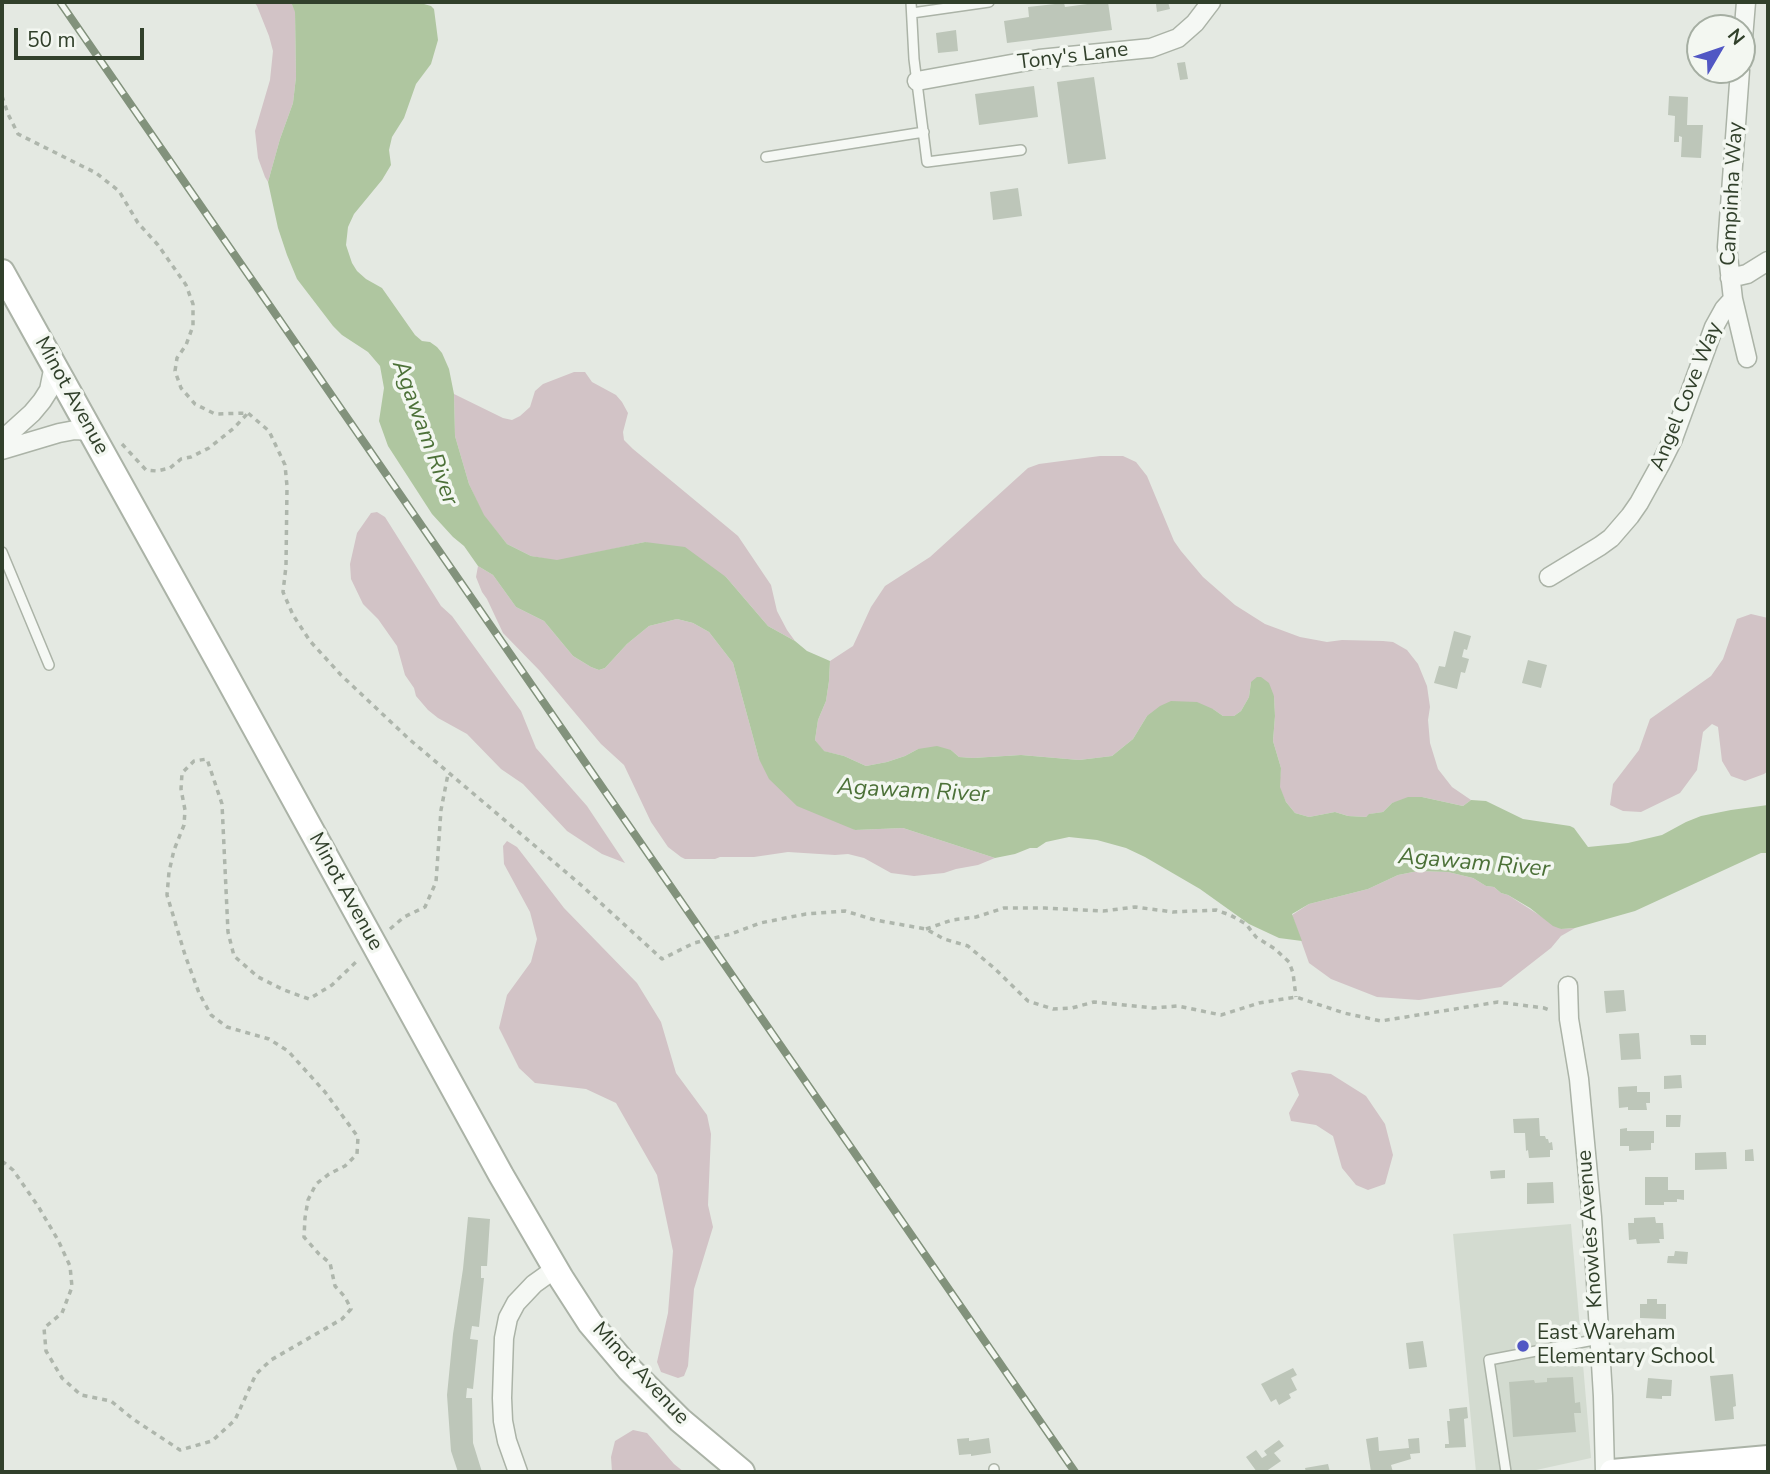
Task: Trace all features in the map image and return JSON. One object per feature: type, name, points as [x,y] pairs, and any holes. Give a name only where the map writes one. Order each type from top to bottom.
[{"type":"main road","name":"Minot Avenue","points":[[2,272],[555,1269],[590,1323],[629,1369],[680,1420],[742,1472]]},
{"type":"main road","points":[[1612,1472],[1768,1458]]},
{"type":"street","name":"Tony's Lane","points":[[917,81],[1039,59],[1151,48],[1178,38],[1195,23],[1211,2]]},
{"type":"street","name":"Campinha Way","points":[[1739,84],[1727,247],[1733,299],[1747,358]]},
{"type":"street","points":[[1730,278],[1747,274],[1767,263]]},
{"type":"street","name":"Angel Cove Way","points":[[1549,577],[1600,546],[1620,529],[1639,503],[1672,439],[1714,327],[1733,299]]},
{"type":"street","points":[[2,440],[42,401],[49,390],[54,365]]},
{"type":"street","points":[[2,450],[75,430],[92,434]]},
{"type":"street","name":"Knowles Avenue","points":[[1568,986],[1569,1018],[1579,1079],[1592,1217],[1605,1472]]},
{"type":"street","points":[[518,1472],[503,1420],[504,1338],[508,1318],[516,1303],[534,1284],[555,1269]]},
{"type":"lane","points":[[911,2],[913,48],[927,162],[1021,149]]},
{"type":"lane","points":[[912,13],[989,2]]},
{"type":"lane","points":[[766,158],[924,132]]},
{"type":"lane","points":[[2,552],[49,665]]},
{"type":"lane","points":[[1506,1472],[1489,1360],[1600,1339]]},
{"type":"path","points":[[2,96],[18,134],[96,173],[119,191],[138,223],[158,245],[186,285],[193,304],[192,326],[186,345],[177,358],[175,371],[181,388],[195,404],[215,414],[248,414],[269,431],[285,465],[287,486],[283,592],[293,615],[310,641],[341,675],[409,739],[581,885],[662,959],[694,943],[732,934],[760,923],[806,914],[845,911],[875,920],[926,929],[944,939],[968,946],[1028,1000],[1053,1009],[1072,1008],[1094,1002],[1153,1008],[1178,1006],[1221,1015],[1259,1003],[1296,997],[1381,1021],[1498,1002],[1544,1008],[1569,1018]]},
{"type":"path","points":[[92,434],[124,445],[146,470],[156,471],[170,468],[181,459],[209,448],[248,414]]},
{"type":"path","points":[[2,1161],[13,1170],[38,1206],[70,1266],[72,1287],[62,1313],[44,1328],[46,1351],[62,1378],[81,1395],[111,1401],[180,1450],[212,1441],[235,1420],[256,1374],[271,1360],[342,1319],[351,1309],[335,1286],[330,1263],[304,1237],[308,1199],[316,1185],[345,1166],[357,1154],[358,1137],[325,1092],[288,1051],[268,1039],[227,1027],[211,1015],[199,993],[167,895],[174,850],[184,825],[182,773],[194,761],[207,759],[222,804],[228,932],[234,956],[258,977],[309,999],[332,985],[387,930],[404,917],[425,907],[436,882],[441,810],[449,773]]},
{"type":"path","points":[[926,929],[1004,908],[1103,911],[1135,907],[1174,912],[1216,910],[1246,925],[1256,937],[1289,962],[1296,997]]},
{"type":"shaded area","points":[[254,2],[291,2],[295,11],[296,77],[293,103],[268,182],[258,158],[255,131],[270,80],[273,51]]},
{"type":"shaded area","points":[[574,372],[585,372],[592,382],[616,395],[628,413],[623,432],[624,440],[738,536],[771,585],[777,611],[795,641],[768,626],[726,577],[645,542],[557,561],[531,556],[507,544],[483,515],[469,484],[455,436],[454,394],[512,420],[530,407],[535,391],[543,384]]},
{"type":"shaded area","points":[[1100,456],[1123,456],[1136,462],[1147,476],[1174,541],[1181,551],[1203,577],[1235,605],[1265,624],[1300,637],[1327,642],[1393,642],[1407,650],[1418,664],[1427,686],[1430,743],[1438,769],[1452,787],[1471,800],[1463,806],[1422,797],[1392,803],[1383,812],[1366,817],[1335,812],[1309,817],[1295,813],[1279,787],[1281,768],[1273,741],[1274,696],[1251,682],[1249,697],[1241,711],[1234,716],[1223,716],[1213,709],[1147,716],[1133,739],[1112,756],[1079,760],[1021,755],[973,758],[959,757],[951,750],[918,749],[887,762],[866,766],[844,756],[823,751],[815,740],[818,720],[826,701],[830,661],[853,646],[871,607],[885,586],[930,557],[1028,468],[1039,464]]},
{"type":"shaded area","points":[[377,512],[385,517],[441,606],[452,616],[521,711],[536,748],[587,806],[625,863],[602,854],[567,831],[523,784],[501,769],[467,734],[428,710],[416,696],[405,675],[397,646],[378,619],[363,604],[351,579],[350,564],[357,533],[371,513]]},
{"type":"shaded area","points":[[478,566],[493,575],[516,607],[544,621],[573,656],[599,670],[605,668],[627,644],[649,626],[677,619],[693,623],[709,632],[733,663],[759,759],[855,830],[903,828],[995,858],[944,873],[914,876],[891,873],[864,858],[848,854],[788,852],[715,859],[681,857],[668,847],[651,822],[624,765],[601,744],[539,670],[503,633],[476,577]]},
{"type":"shaded area","points":[[1751,614],[1768,618],[1768,771],[1745,781],[1731,776],[1722,761],[1718,727],[1712,724],[1703,732],[1697,770],[1680,793],[1641,812],[1623,811],[1610,805],[1613,784],[1639,750],[1650,719],[1711,676],[1723,659],[1737,619]]},
{"type":"shaded area","points":[[507,841],[517,847],[564,908],[637,983],[661,1022],[676,1073],[707,1115],[711,1134],[708,1205],[713,1227],[694,1289],[688,1366],[684,1376],[678,1378],[661,1372],[657,1362],[668,1313],[673,1251],[657,1175],[616,1103],[586,1089],[535,1083],[519,1068],[499,1028],[507,995],[531,962],[537,939],[530,912],[504,864],[503,846]]},
{"type":"shaded area","points":[[1418,871],[1448,872],[1473,878],[1508,895],[1561,929],[1575,928],[1561,936],[1551,948],[1501,987],[1419,1000],[1377,997],[1331,979],[1309,963],[1292,915],[1309,904],[1368,889],[1398,875]]},
{"type":"shaded area","points":[[1299,1070],[1331,1074],[1366,1096],[1385,1124],[1393,1155],[1385,1184],[1368,1190],[1356,1185],[1342,1168],[1333,1136],[1316,1125],[1291,1121],[1289,1113],[1299,1095],[1291,1073]]},
{"type":"shaded area","name":"East Wareham Elementary School","points":[[1571,1224],[1591,1458],[1527,1472],[1476,1472],[1453,1234]]},
{"type":"shaded area","points":[[633,1430],[647,1433],[684,1472],[612,1472],[611,1457],[615,1441]]},
{"type":"water","name":"Agawam River","points":[[291,2],[417,2],[434,9],[438,40],[431,64],[416,84],[404,118],[392,137],[389,150],[391,165],[354,214],[348,227],[346,245],[357,271],[382,288],[415,335],[422,341],[430,342],[442,353],[449,369],[454,394],[455,436],[469,484],[484,515],[507,544],[531,556],[557,560],[645,542],[685,547],[726,577],[768,626],[807,651],[830,661],[826,701],[818,720],[815,740],[824,751],[866,766],[887,762],[918,749],[937,746],[951,750],[959,757],[973,758],[1021,755],[1079,760],[1112,756],[1133,739],[1147,716],[1171,701],[1197,702],[1223,716],[1234,716],[1241,711],[1249,697],[1251,682],[1261,677],[1269,683],[1274,696],[1273,741],[1281,768],[1280,787],[1286,802],[1295,813],[1309,817],[1335,812],[1366,817],[1383,812],[1392,803],[1408,797],[1422,797],[1463,806],[1471,800],[1486,801],[1523,819],[1570,826],[1588,847],[1628,843],[1662,835],[1701,816],[1768,805],[1768,853],[1761,853],[1635,911],[1575,928],[1561,929],[1508,895],[1473,878],[1448,872],[1418,871],[1398,875],[1368,889],[1309,904],[1292,914],[1302,941],[1279,938],[1249,924],[1200,889],[1145,857],[1126,848],[1097,840],[1069,837],[995,858],[903,828],[855,830],[797,806],[769,779],[759,759],[733,663],[709,632],[693,623],[677,619],[649,626],[627,644],[605,668],[599,670],[591,667],[573,656],[544,621],[516,607],[493,575],[478,566],[464,546],[432,514],[388,446],[379,421],[384,388],[380,366],[368,352],[333,326],[297,279],[278,228],[268,182],[293,103],[296,77],[295,12]]},
{"type":"building","points":[[1108,2],[1112,30],[1007,43],[1004,21],[1029,17],[1028,7],[1064,3],[1065,7]]},
{"type":"building","points":[[1168,2],[1170,9],[1157,12],[1156,4]]},
{"type":"building","points":[[956,30],[958,51],[938,53],[936,33]]},
{"type":"building","points":[[1185,62],[1188,79],[1180,80],[1177,63]]},
{"type":"building","points":[[1094,77],[1106,159],[1068,164],[1057,82]]},
{"type":"building","points":[[1034,86],[1038,117],[979,125],[975,94]]},
{"type":"building","points":[[1669,96],[1688,97],[1687,125],[1703,125],[1701,158],[1681,157],[1682,137],[1679,136],[1679,142],[1674,142],[1675,116],[1668,115]]},
{"type":"building","points":[[1018,188],[1022,216],[993,220],[990,192]]},
{"type":"building","points":[[1454,631],[1471,636],[1462,657],[1469,659],[1465,673],[1461,672],[1457,689],[1434,683],[1439,666],[1445,667]]},
{"type":"building","points":[[1528,660],[1547,665],[1541,688],[1522,683]]},
{"type":"building","points":[[1624,990],[1626,1011],[1606,1013],[1604,991]]},
{"type":"building","points":[[1639,1033],[1641,1059],[1621,1060],[1619,1034]]},
{"type":"building","points":[[1690,1035],[1706,1035],[1706,1045],[1691,1045]]},
{"type":"building","points":[[1681,1075],[1682,1088],[1664,1089],[1664,1076]]},
{"type":"building","points":[[1637,1086],[1637,1092],[1650,1092],[1650,1103],[1646,1103],[1647,1110],[1619,1108],[1618,1087]]},
{"type":"building","points":[[1666,1115],[1681,1115],[1680,1127],[1666,1127]]},
{"type":"building","points":[[1539,1118],[1540,1136],[1545,1136],[1549,1143],[1552,1142],[1553,1150],[1550,1150],[1550,1157],[1529,1158],[1525,1133],[1514,1133],[1513,1119]]},
{"type":"building","points":[[1627,1128],[1627,1131],[1654,1131],[1651,1150],[1629,1151],[1629,1146],[1620,1146],[1620,1129]]},
{"type":"building","points":[[1753,1149],[1754,1161],[1745,1161],[1745,1150]]},
{"type":"building","points":[[1726,1152],[1727,1169],[1695,1170],[1695,1153]]},
{"type":"building","points":[[1505,1170],[1505,1178],[1491,1179],[1490,1171]]},
{"type":"building","points":[[1645,1177],[1668,1177],[1668,1190],[1684,1190],[1684,1200],[1664,1202],[1664,1205],[1645,1205]]},
{"type":"building","points":[[1553,1182],[1554,1203],[1527,1204],[1527,1183]]},
{"type":"building","points":[[468,1217],[490,1219],[487,1266],[481,1266],[481,1278],[484,1278],[479,1327],[472,1326],[470,1339],[478,1340],[473,1389],[467,1388],[466,1398],[472,1398],[473,1443],[482,1472],[458,1472],[451,1451],[447,1395]]},
{"type":"building","points":[[1655,1217],[1656,1223],[1663,1223],[1664,1239],[1659,1239],[1660,1243],[1637,1244],[1636,1239],[1629,1240],[1628,1223],[1634,1223],[1634,1218]]},
{"type":"building","points":[[1675,1251],[1688,1252],[1687,1264],[1667,1263],[1668,1256],[1674,1256]]},
{"type":"building","points":[[1647,1299],[1657,1299],[1657,1304],[1666,1304],[1666,1319],[1640,1318],[1640,1304],[1647,1304]]},
{"type":"building","points":[[1423,1341],[1427,1367],[1409,1369],[1406,1343]]},
{"type":"building","points":[[1293,1368],[1297,1375],[1291,1378],[1297,1390],[1289,1394],[1291,1398],[1279,1405],[1276,1399],[1271,1402],[1261,1384]]},
{"type":"building","points":[[1733,1374],[1736,1406],[1733,1407],[1734,1419],[1715,1421],[1710,1376]]},
{"type":"building","points":[[1573,1377],[1575,1403],[1580,1402],[1581,1413],[1574,1413],[1576,1432],[1513,1437],[1509,1382],[1534,1380],[1535,1383],[1547,1382],[1547,1378]]},
{"type":"building","points":[[1648,1378],[1672,1380],[1671,1396],[1662,1396],[1662,1399],[1646,1398]]},
{"type":"building","points":[[1467,1407],[1468,1418],[1464,1419],[1466,1447],[1445,1448],[1445,1444],[1449,1444],[1449,1409]]},
{"type":"building","points":[[1378,1437],[1379,1451],[1409,1448],[1408,1439],[1419,1438],[1420,1453],[1410,1454],[1411,1459],[1391,1465],[1393,1472],[1371,1472],[1366,1439]]},
{"type":"building","points":[[969,1438],[969,1441],[989,1438],[991,1453],[959,1455],[957,1439]]},
{"type":"building","points":[[1279,1440],[1284,1446],[1274,1453],[1281,1461],[1265,1472],[1257,1472],[1246,1457],[1256,1450],[1262,1458],[1267,1455],[1264,1451]]},
{"type":"building","points":[[1328,1464],[1330,1472],[1306,1472],[1305,1468]]},
{"type":"railway","points":[[60,2],[1075,1472]]},
{"type":"place","name":"East Wareham Elementary School","points":[[1523,1346]]}]
